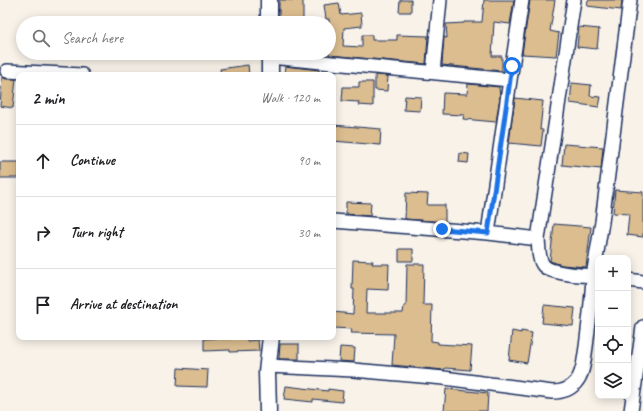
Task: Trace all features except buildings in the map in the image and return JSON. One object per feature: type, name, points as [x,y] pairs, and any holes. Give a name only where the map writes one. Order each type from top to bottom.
[{"type":"street","points":[[269,0],[269,16]]},
{"type":"street","points":[[433,72],[440,0]]},
{"type":"street","points":[[488,233],[522,0]]},
{"type":"street","points":[[574,0],[538,239],[540,258],[544,266],[553,271],[595,276]]},
{"type":"street","points":[[598,255],[630,0]]},
{"type":"street","points":[[270,60],[270,72]]},
{"type":"street","points":[[318,60],[510,80]]},
{"type":"street","points":[[7,71],[26,72]]},
{"type":"street","points":[[336,221],[488,233],[538,239]]},
{"type":"street","points":[[631,280],[643,282]]},
{"type":"street","points":[[268,366],[368,371],[444,378],[562,392],[576,384],[580,377],[583,366],[595,283]]},
{"type":"street","points":[[631,411],[643,328]]},
{"type":"street","points":[[268,411],[268,366],[271,340]]},
{"type":"route","points":[[442,229],[488,233],[512,66]]}]
